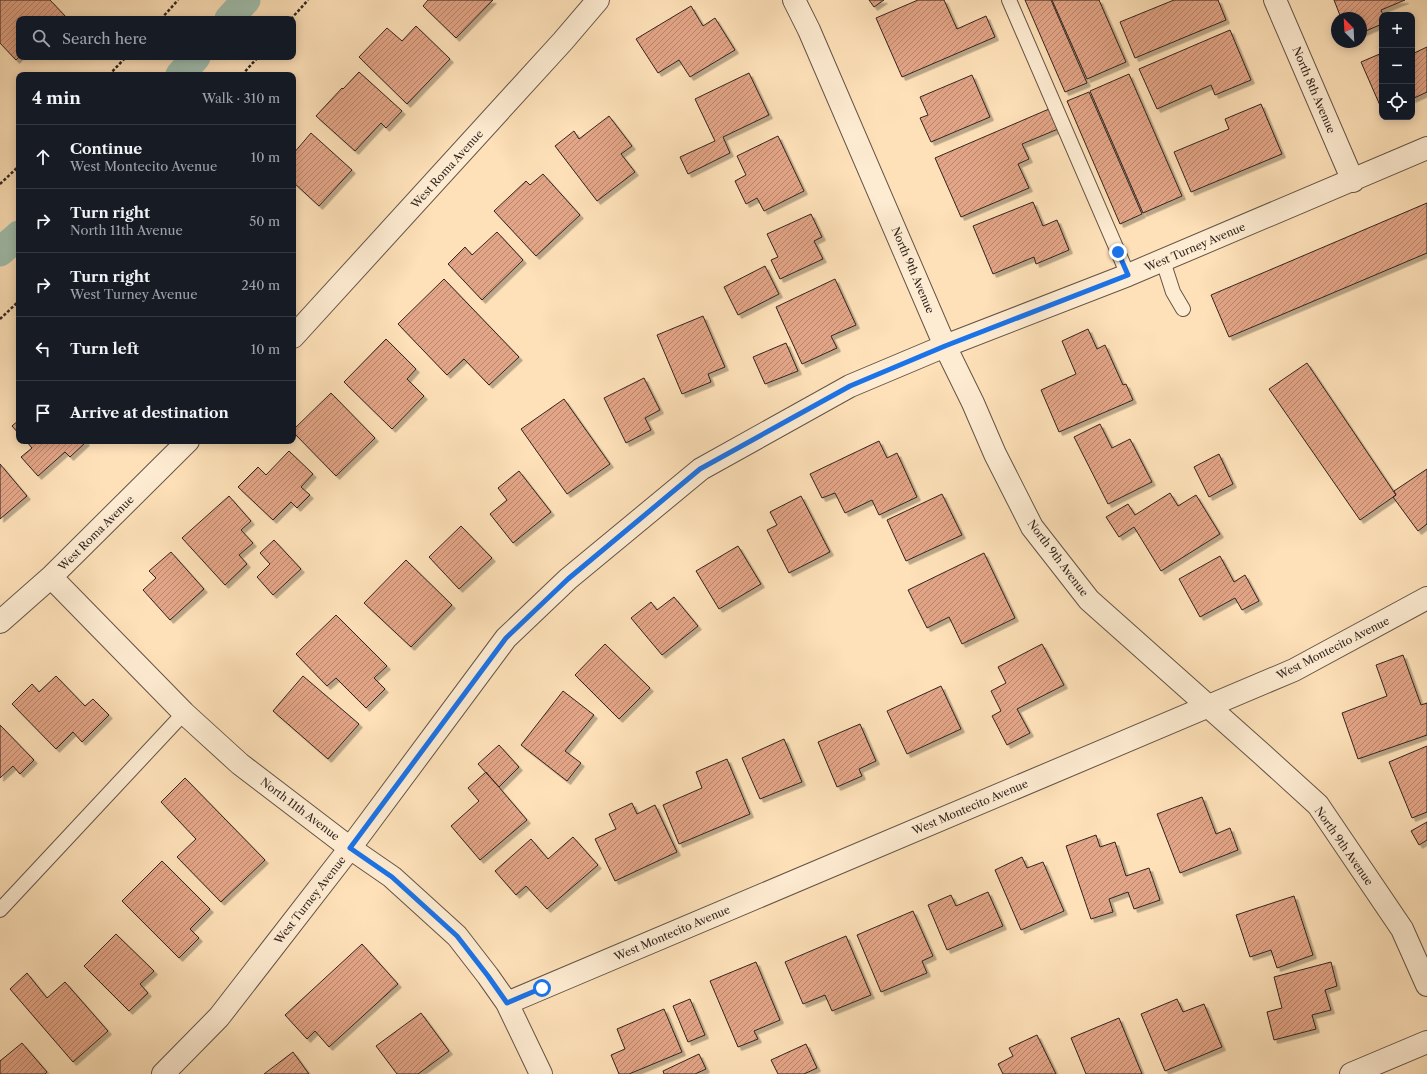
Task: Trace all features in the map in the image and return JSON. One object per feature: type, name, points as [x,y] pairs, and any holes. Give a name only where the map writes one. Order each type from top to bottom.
[{"type":"street","name":"West Roma Avenue","points":[[296,334],[564,41],[598,0]]},
{"type":"street","name":"North 9th Avenue","points":[[794,0],[809,30],[945,346],[973,403],[995,454],[1032,528],[1089,600],[1263,754],[1318,806],[1402,929],[1427,985]]},
{"type":"street","name":"North 8th Avenue","points":[[1275,0],[1353,181]]},
{"type":"street","name":"West Turney Avenue","points":[[163,1074],[219,1017],[350,848],[506,638],[568,579],[700,469],[850,386],[945,346],[1163,261],[1353,181],[1427,148]]},
{"type":"street","name":"West Roma Avenue","points":[[0,622],[51,577],[185,444]]},
{"type":"street","name":"North 11th Avenue","points":[[51,577],[184,713],[240,764],[350,848],[392,877],[457,936],[507,1003],[541,1074]]},
{"type":"street","name":"West Montecito Avenue","points":[[507,1003],[1294,670],[1427,598]]},
{"type":"street","points":[[1352,1074],[1427,1042]]},
{"type":"lane","points":[[1009,0],[1128,275]]},
{"type":"lane","points":[[1163,261],[1173,292],[1183,309]]},
{"type":"lane","points":[[0,910],[184,713]]},
{"type":"path","points":[[164,16],[178,0]]},
{"type":"path","points":[[294,16],[308,0]]},
{"type":"path","points":[[112,72],[123,60]]},
{"type":"path","points":[[245,72],[255,60]]},
{"type":"path","points":[[0,184],[16,169]]},
{"type":"path","points":[[0,319],[16,304]]},
{"type":"building","points":[[0,0],[50,0],[65,16],[16,16],[16,60],[0,43]]},
{"type":"building","points":[[428,0],[493,0],[456,38],[423,6]]},
{"type":"building","points":[[869,0],[884,0],[874,7]]},
{"type":"building","points":[[918,0],[944,0],[957,29],[986,16],[995,37],[902,77],[876,18]]},
{"type":"building","points":[[1025,0],[1051,0],[1087,83],[1065,92]]},
{"type":"building","points":[[1052,0],[1099,0],[1126,62],[1087,79]]},
{"type":"building","points":[[1174,0],[1218,0],[1226,20],[1135,58],[1120,22]]},
{"type":"building","points":[[1334,0],[1405,0],[1381,10],[1382,12],[1379,12],[1379,25],[1367,30],[1367,12],[1339,12]]},
{"type":"building","points":[[691,6],[703,26],[715,18],[735,50],[690,77],[679,60],[658,73],[636,39]]},
{"type":"building","points":[[416,26],[450,59],[407,104],[359,57],[387,28],[402,41]]},
{"type":"building","points":[[1230,30],[1251,80],[1215,95],[1211,85],[1157,109],[1139,69]]},
{"type":"building","points":[[1427,47],[1427,92],[1415,98],[1415,84],[1415,53]]},
{"type":"building","points":[[1379,54],[1379,103],[1361,62]]},
{"type":"building","points":[[359,72],[402,111],[386,128],[381,123],[355,151],[316,116]]},
{"type":"building","points":[[749,73],[769,115],[723,137],[730,153],[688,174],[680,157],[715,141],[695,99]]},
{"type":"building","points":[[1129,74],[1182,196],[1143,213],[1090,91]]},
{"type":"building","points":[[972,75],[990,117],[931,142],[920,118],[928,115],[920,97]]},
{"type":"building","points":[[1089,92],[1142,214],[1120,224],[1067,101]]},
{"type":"building","points":[[1261,104],[1282,154],[1191,192],[1174,152],[1229,129],[1225,119]]},
{"type":"building","points":[[1049,109],[1058,129],[1022,144],[1029,159],[1018,164],[1029,188],[961,217],[935,158]]},
{"type":"building","points":[[609,116],[632,146],[621,154],[635,172],[597,201],[555,146],[574,131],[579,139]]},
{"type":"building","points":[[311,133],[352,170],[319,206],[296,185],[296,150]]},
{"type":"building","points":[[778,136],[804,191],[764,211],[757,198],[746,204],[735,181],[746,175],[737,156]]},
{"type":"building","points":[[543,174],[580,215],[536,256],[494,211],[526,181],[530,185]]},
{"type":"building","points":[[1033,202],[1043,226],[1057,220],[1069,250],[1036,264],[1034,257],[993,274],[973,226]]},
{"type":"building","points":[[1427,203],[1427,253],[1229,337],[1211,295]]},
{"type":"building","points":[[811,214],[822,237],[814,241],[823,259],[780,279],[771,260],[778,257],[767,234]]},
{"type":"building","points":[[497,232],[523,260],[482,300],[448,264],[465,247],[472,255]]},
{"type":"building","points":[[765,266],[779,294],[738,315],[724,287]]},
{"type":"building","points":[[444,279],[519,357],[489,385],[464,359],[447,375],[398,324]]},
{"type":"building","points":[[835,279],[856,325],[831,336],[837,348],[802,364],[776,307]]},
{"type":"building","points":[[703,316],[725,367],[708,374],[711,382],[682,394],[657,335]]},
{"type":"building","points":[[1088,329],[1097,349],[1105,345],[1123,385],[1126,384],[1133,400],[1059,432],[1041,390],[1076,374],[1062,341]]},
{"type":"building","points":[[386,339],[416,369],[407,379],[424,396],[392,429],[344,382]]},
{"type":"building","points":[[786,343],[798,371],[765,384],[753,357]]},
{"type":"building","points":[[1307,363],[1396,495],[1360,520],[1269,389]]},
{"type":"building","points":[[644,378],[660,410],[645,418],[651,430],[626,443],[604,398]]},
{"type":"building","points":[[331,393],[375,438],[336,476],[296,435],[296,427]]},
{"type":"building","points":[[564,399],[610,464],[567,494],[521,429]]},
{"type":"building","points":[[16,423],[16,431],[12,426]]},
{"type":"building","points":[[1100,424],[1112,448],[1130,439],[1152,482],[1108,504],[1074,437]]},
{"type":"building","points":[[879,441],[887,458],[897,453],[917,497],[879,515],[872,500],[845,513],[835,493],[822,498],[810,474]]},
{"type":"building","points":[[29,444],[84,444],[70,457],[65,452],[38,476],[21,457],[32,448]]},
{"type":"building","points":[[289,451],[313,474],[301,487],[310,495],[297,508],[291,502],[273,520],[238,487],[258,467],[266,475]]},
{"type":"building","points":[[1219,454],[1233,484],[1209,497],[1194,467]]},
{"type":"building","points":[[0,464],[27,496],[0,519]]},
{"type":"building","points":[[1427,469],[1427,524],[1418,531],[1393,497],[1396,495],[1394,491]]},
{"type":"building","points":[[519,471],[551,512],[513,543],[490,514],[507,500],[498,488]]},
{"type":"building","points":[[1170,493],[1178,506],[1196,495],[1220,534],[1161,571],[1134,527],[1119,537],[1106,517],[1128,504],[1135,515]]},
{"type":"building","points":[[942,494],[962,535],[906,561],[887,520]]},
{"type":"building","points":[[229,496],[251,521],[241,530],[253,543],[239,555],[247,564],[225,585],[182,538]]},
{"type":"building","points":[[801,496],[830,552],[789,573],[767,530],[777,525],[770,512]]},
{"type":"building","points":[[461,526],[492,558],[459,589],[429,557]]},
{"type":"building","points":[[274,540],[301,569],[273,595],[257,577],[270,564],[260,553]]},
{"type":"building","points":[[738,546],[761,584],[719,609],[696,571]]},
{"type":"building","points":[[171,552],[204,589],[170,620],[143,590],[156,578],[149,571]]},
{"type":"building","points":[[984,553],[1015,618],[962,644],[949,617],[927,628],[908,590]]},
{"type":"building","points":[[1220,556],[1234,582],[1245,575],[1259,601],[1242,610],[1235,598],[1200,617],[1179,579]]},
{"type":"building","points":[[406,560],[452,605],[411,647],[364,603]]},
{"type":"building","points":[[674,597],[698,626],[662,655],[631,618],[651,602],[657,610]]},
{"type":"building","points":[[336,615],[387,666],[374,678],[385,689],[366,708],[336,678],[327,686],[296,654]]},
{"type":"building","points":[[605,644],[650,688],[619,719],[575,675]]},
{"type":"building","points":[[1042,644],[1064,685],[1017,709],[1030,733],[1007,745],[992,716],[1001,711],[991,691],[1006,683],[998,667]]},
{"type":"building","points":[[1403,655],[1421,705],[1427,703],[1427,735],[1358,759],[1342,713],[1387,696],[1376,665]]},
{"type":"building","points":[[56,676],[85,706],[93,699],[109,715],[82,742],[73,732],[56,749],[12,704],[32,684],[39,692]]},
{"type":"building","points":[[303,676],[359,724],[328,759],[273,711]]},
{"type":"building","points":[[941,686],[961,729],[907,754],[887,711]]},
{"type":"building","points":[[563,691],[594,715],[565,751],[581,763],[567,781],[521,745]]},
{"type":"building","points":[[860,724],[876,761],[859,769],[862,776],[837,787],[818,742]]},
{"type":"building","points":[[0,725],[34,760],[20,774],[13,766],[0,778]]},
{"type":"building","points":[[784,739],[802,782],[760,799],[742,758]]},
{"type":"building","points":[[499,745],[519,767],[499,787],[478,764]]},
{"type":"building","points":[[1427,746],[1427,812],[1412,818],[1389,762]]},
{"type":"building","points":[[727,759],[750,814],[679,844],[663,805],[702,788],[696,772]]},
{"type":"building","points":[[486,772],[527,820],[480,860],[451,826],[479,801],[468,788]]},
{"type":"building","points":[[185,778],[265,860],[221,902],[177,857],[196,839],[161,802]]},
{"type":"building","points":[[1202,797],[1216,834],[1230,828],[1238,850],[1180,873],[1157,814]]},
{"type":"building","points":[[632,803],[637,814],[655,805],[677,852],[615,881],[595,839],[616,829],[609,814]]},
{"type":"building","points":[[1427,822],[1427,840],[1419,845],[1411,831]]},
{"type":"building","points":[[1096,835],[1100,847],[1115,842],[1126,876],[1149,868],[1160,900],[1134,909],[1128,892],[1109,899],[1113,912],[1091,919],[1066,846]]},
{"type":"building","points":[[573,837],[598,865],[547,909],[526,886],[516,895],[495,871],[531,839],[548,859]]},
{"type":"building","points":[[1022,857],[1027,868],[1043,862],[1064,911],[1021,930],[995,870]]},
{"type":"building","points":[[162,861],[210,909],[190,929],[199,938],[179,958],[122,901]]},
{"type":"building","points":[[988,892],[1003,926],[947,950],[928,905],[951,895],[956,906]]},
{"type":"building","points":[[1294,896],[1313,955],[1277,968],[1271,950],[1250,957],[1236,915]]},
{"type":"building","points":[[913,911],[933,956],[922,961],[927,973],[881,992],[857,935]]},
{"type":"building","points":[[116,934],[154,971],[140,984],[148,993],[129,1011],[84,966]]},
{"type":"building","points":[[846,936],[871,995],[832,1011],[825,995],[803,1004],[785,962]]},
{"type":"building","points":[[362,944],[398,984],[329,1047],[315,1031],[307,1039],[285,1015]]},
{"type":"building","points":[[756,962],[780,1020],[754,1031],[758,1039],[738,1047],[710,981]]},
{"type":"building","points":[[1331,962],[1337,986],[1325,990],[1331,1010],[1312,1015],[1316,1029],[1274,1040],[1267,1012],[1282,1008],[1274,977]]},
{"type":"building","points":[[27,973],[47,998],[65,982],[108,1031],[73,1062],[10,989]]},
{"type":"building","points":[[690,999],[705,1035],[688,1042],[673,1006]]},
{"type":"building","points":[[1177,999],[1183,1012],[1204,1004],[1222,1047],[1165,1071],[1141,1014]]},
{"type":"building","points":[[664,1009],[682,1052],[629,1074],[619,1074],[611,1055],[625,1049],[617,1029]]},
{"type":"building","points":[[421,1013],[449,1051],[418,1074],[397,1074],[376,1046]]},
{"type":"building","points":[[1119,1018],[1142,1074],[1086,1074],[1071,1038]]},
{"type":"building","points":[[1037,1035],[1056,1074],[1003,1074],[998,1064],[1013,1056],[1009,1048]]},
{"type":"building","points":[[22,1043],[47,1072],[45,1074],[0,1074],[0,1061]]},
{"type":"building","points":[[806,1044],[817,1068],[804,1074],[778,1074],[771,1060]]},
{"type":"building","points":[[293,1052],[309,1074],[264,1074]]},
{"type":"building","points":[[699,1054],[706,1069],[695,1074],[664,1074],[663,1071]]},
{"type":"waterway","points":[[232,16],[246,0]]},
{"type":"waterway","points":[[183,72],[193,60]]},
{"type":"waterway","points":[[0,252],[16,238]]},
{"type":"route","points":[[542,988],[507,1003],[457,936],[392,877],[350,848],[506,638],[568,579],[700,469],[850,386],[945,346],[1128,275],[1118,252]]}]
